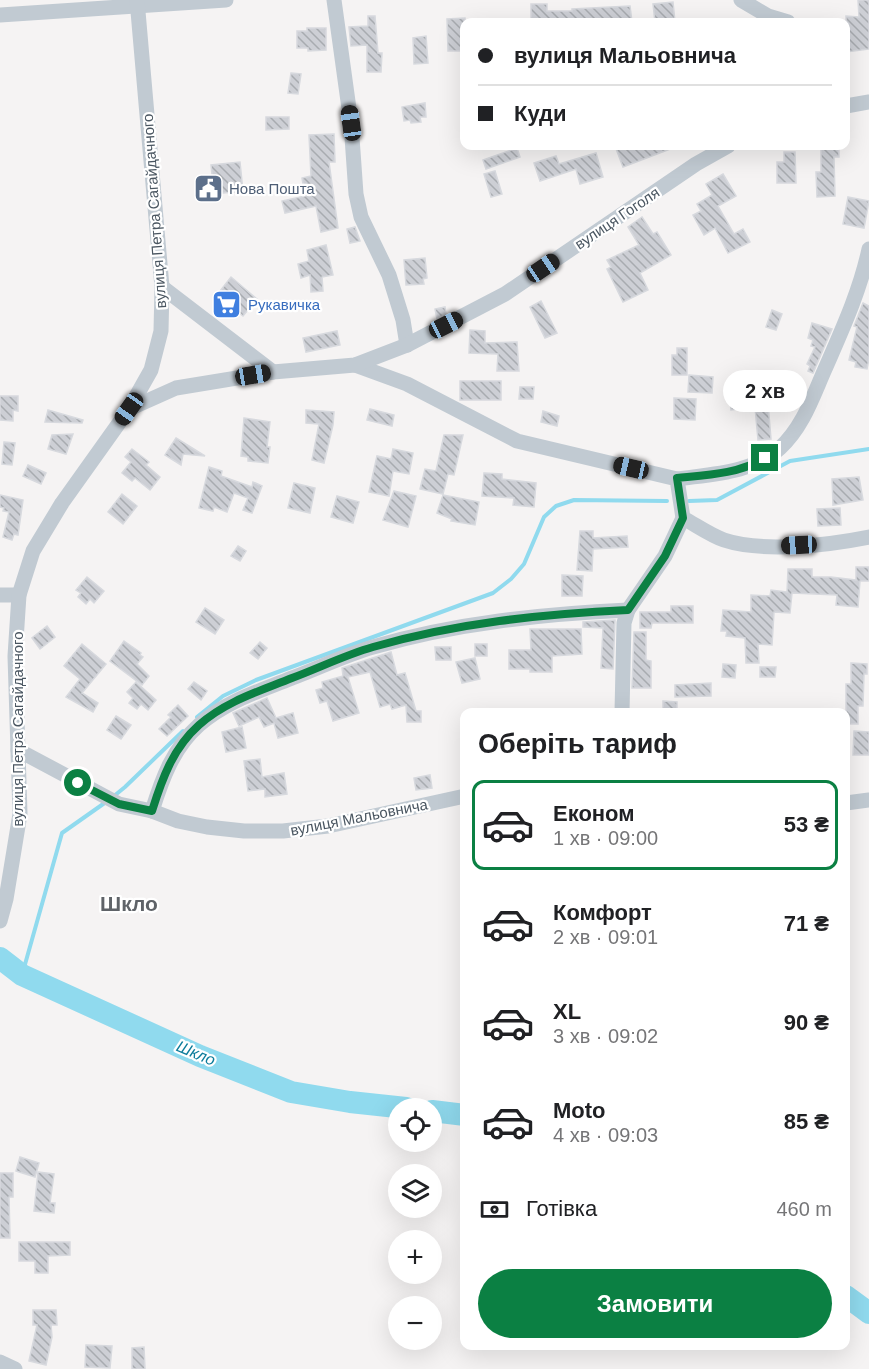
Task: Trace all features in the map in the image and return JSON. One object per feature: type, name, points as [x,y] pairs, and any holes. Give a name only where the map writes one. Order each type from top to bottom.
[{"type":"street","points":[[0,15],[137,3],[226,0]]},
{"type":"street","points":[[334,0],[351,123],[356,194],[361,217],[389,275],[403,320],[407,345]]},
{"type":"street","points":[[741,0],[775,18]]},
{"type":"street","name":"вулиця Петра Сагайдачного","points":[[0,921],[6,899],[20,814],[15,656],[19,595],[33,550],[62,503],[129,409],[151,370],[161,331],[162,287],[137,3]]},
{"type":"street","points":[[850,104],[869,102]]},
{"type":"street","name":"вулиця Гоголя","points":[[129,409],[176,388],[273,372],[355,365],[407,345],[505,294],[696,164],[721,150]]},
{"type":"street","points":[[355,365],[407,384],[517,441],[677,478],[724,473],[751,466],[779,449],[798,428],[855,296],[869,249]]},
{"type":"street","points":[[162,287],[273,372]]},
{"type":"street","points":[[622,708],[624,623],[628,610],[665,556],[683,518],[677,478]]},
{"type":"street","points":[[683,518],[723,540],[746,544],[779,546],[819,544],[869,537]]},
{"type":"street","points":[[0,596],[19,595]]},
{"type":"street","points":[[152,811],[162,778],[177,749],[199,725],[225,706],[254,693],[371,647],[413,637],[499,621],[628,610]]},
{"type":"street","name":"вулиця Мальовнича","points":[[18,750],[119,804],[152,811],[178,821],[244,831],[284,831],[328,826],[460,797]]},
{"type":"street","points":[[850,802],[869,800]]},
{"type":"street","points":[[0,1362],[15,1369]]},
{"type":"building","points":[[858,0],[869,0],[869,49],[850,51],[850,18],[846,16],[859,17]]},
{"type":"building","points":[[673,2],[675,18],[655,18],[653,4]]},
{"type":"building","points":[[531,4],[547,4],[547,11],[630,6],[632,18],[531,18]]},
{"type":"building","points":[[368,16],[375,16],[378,53],[382,53],[381,72],[367,72],[367,45],[351,46],[349,27],[368,26]]},
{"type":"building","points":[[460,18],[460,51],[448,51],[447,19]]},
{"type":"building","points":[[307,28],[326,28],[326,50],[308,51],[308,48],[297,48],[297,31],[307,31]]},
{"type":"building","points":[[426,36],[428,63],[414,64],[413,38]]},
{"type":"building","points":[[291,73],[301,74],[298,94],[288,93]]},
{"type":"building","points":[[425,103],[426,117],[420,117],[421,122],[404,121],[402,107]]},
{"type":"building","points":[[266,117],[289,117],[289,129],[266,130]]},
{"type":"building","points":[[334,134],[335,162],[329,162],[338,228],[321,232],[316,206],[285,213],[282,201],[305,196],[302,178],[311,176],[309,135]]},
{"type":"building","points":[[511,150],[518,150],[520,157],[486,169],[483,160]]},
{"type":"building","points":[[617,150],[668,150],[623,167]]},
{"type":"building","points":[[821,150],[839,150],[839,157],[834,157],[835,196],[817,197],[816,172],[821,172]]},
{"type":"building","points":[[784,152],[795,152],[796,183],[777,183],[777,162],[784,162]]},
{"type":"building","points":[[596,153],[603,177],[580,184],[576,169],[540,181],[534,163],[556,156],[559,164]]},
{"type":"building","points":[[240,162],[243,191],[214,194],[211,165]]},
{"type":"building","points":[[495,171],[502,194],[491,197],[484,174]]},
{"type":"building","points":[[723,174],[736,196],[718,206],[734,234],[743,229],[750,242],[728,253],[715,228],[704,235],[693,215],[701,211],[697,204],[712,195],[706,184]]},
{"type":"building","points":[[848,197],[869,201],[864,228],[843,224]]},
{"type":"building","points":[[642,217],[653,234],[657,232],[671,255],[640,273],[648,290],[623,302],[607,269],[611,267],[607,260],[639,245],[628,227]]},
{"type":"building","points":[[355,227],[360,241],[350,243],[347,229]]},
{"type":"building","points":[[326,245],[333,275],[322,277],[323,291],[311,292],[310,275],[301,278],[298,264],[309,261],[307,250]]},
{"type":"building","points":[[425,258],[427,278],[423,279],[424,284],[406,285],[404,260]]},
{"type":"building","points":[[231,277],[257,299],[243,316],[217,295]]},
{"type":"building","points":[[541,301],[557,333],[545,338],[530,307]]},
{"type":"building","points":[[863,303],[869,306],[867,369],[855,367],[856,362],[849,360],[857,327],[854,326]]},
{"type":"building","points":[[445,307],[446,314],[437,319],[435,309]]},
{"type":"building","points":[[772,310],[782,314],[776,330],[766,327]]},
{"type":"building","points":[[812,323],[832,329],[813,373],[808,371],[810,366],[807,364],[815,347],[811,346],[813,340],[808,338]]},
{"type":"building","points":[[470,330],[485,331],[485,343],[517,342],[519,371],[497,371],[498,354],[469,353]]},
{"type":"building","points":[[337,331],[340,345],[306,352],[303,338]]},
{"type":"building","points":[[677,348],[687,348],[687,375],[672,375],[672,355],[677,355]]},
{"type":"building","points":[[689,375],[713,377],[712,393],[688,392]]},
{"type":"building","points":[[460,381],[501,381],[501,400],[460,400]]},
{"type":"building","points":[[520,387],[534,387],[533,399],[519,399]]},
{"type":"building","points":[[778,393],[778,402],[768,403],[771,439],[758,440],[755,407],[731,410],[730,396]]},
{"type":"building","points":[[0,396],[18,396],[18,411],[13,410],[13,421],[0,420]]},
{"type":"building","points":[[674,398],[696,399],[695,420],[674,419]]},
{"type":"building","points":[[370,409],[394,415],[392,426],[367,420]]},
{"type":"building","points":[[48,410],[83,420],[82,423],[45,422]]},
{"type":"building","points":[[306,410],[334,412],[324,463],[312,460],[319,424],[306,423]]},
{"type":"building","points":[[543,411],[559,416],[557,426],[541,422]]},
{"type":"building","points":[[244,418],[270,422],[268,463],[248,461],[248,457],[241,456]]},
{"type":"building","points":[[73,434],[66,454],[48,449],[52,435]]},
{"type":"building","points":[[444,435],[463,435],[454,475],[448,474],[443,494],[420,489],[425,469],[436,471]]},
{"type":"building","points":[[176,438],[205,456],[183,454],[181,465],[165,455]]},
{"type":"building","points":[[4,442],[15,443],[12,465],[2,464]]},
{"type":"building","points":[[132,449],[149,462],[146,465],[160,477],[150,490],[135,478],[132,481],[122,473],[131,462],[125,457]]},
{"type":"building","points":[[393,449],[413,453],[409,474],[393,471],[389,496],[369,492],[377,456],[391,459]]},
{"type":"building","points":[[28,465],[46,473],[41,484],[23,476]]},
{"type":"building","points":[[209,467],[222,471],[221,476],[252,487],[253,482],[262,486],[252,513],[243,510],[248,498],[234,493],[227,512],[214,507],[213,511],[199,508]]},
{"type":"building","points":[[484,473],[502,474],[502,479],[536,483],[534,507],[513,505],[514,498],[482,496]]},
{"type":"building","points":[[859,477],[863,500],[833,505],[832,479]]},
{"type":"building","points":[[294,483],[315,488],[310,513],[288,508]]},
{"type":"building","points":[[394,491],[416,496],[408,527],[383,520]]},
{"type":"building","points":[[122,494],[137,506],[123,524],[108,512]]},
{"type":"building","points":[[0,495],[23,500],[18,535],[14,534],[12,540],[3,537],[9,512],[3,511],[4,508],[0,507]]},
{"type":"building","points":[[443,495],[479,502],[475,525],[451,521],[452,519],[437,513]]},
{"type":"building","points":[[337,496],[359,502],[353,523],[331,517]]},
{"type":"building","points":[[840,508],[841,525],[818,526],[817,509]]},
{"type":"building","points":[[580,531],[593,531],[593,538],[627,536],[628,547],[593,549],[592,571],[577,570]]},
{"type":"building","points":[[238,546],[246,551],[240,561],[231,556]]},
{"type":"building","points":[[856,567],[869,567],[869,581],[860,581],[858,607],[836,605],[837,595],[792,593],[790,613],[774,612],[772,645],[758,644],[759,663],[746,663],[745,638],[726,636],[727,631],[721,631],[723,610],[751,612],[751,595],[770,596],[771,590],[787,592],[788,569],[812,569],[812,577],[856,580]]},
{"type":"building","points":[[562,575],[583,576],[582,596],[562,596]]},
{"type":"building","points":[[87,577],[104,591],[94,603],[90,599],[86,604],[78,597],[81,593],[76,590]]},
{"type":"building","points":[[671,606],[693,606],[693,623],[652,623],[651,628],[640,628],[640,612],[671,612]]},
{"type":"building","points":[[205,608],[224,620],[215,634],[196,622]]},
{"type":"building","points":[[615,620],[613,669],[601,668],[603,628],[583,627],[583,622]]},
{"type":"building","points":[[47,626],[55,637],[40,649],[32,638]]},
{"type":"building","points":[[530,629],[581,629],[582,654],[552,656],[552,672],[509,669],[509,650],[531,650]]},
{"type":"building","points":[[634,632],[646,632],[646,660],[651,661],[651,688],[632,688]]},
{"type":"building","points":[[124,641],[143,657],[137,664],[149,676],[142,685],[110,661]]},
{"type":"building","points":[[260,642],[267,648],[258,659],[250,653]]},
{"type":"building","points":[[82,644],[106,664],[82,693],[98,703],[93,712],[66,697],[80,679],[64,666]]},
{"type":"building","points":[[475,644],[487,644],[487,656],[475,656]]},
{"type":"building","points":[[435,647],[451,647],[451,660],[436,660]]},
{"type":"building","points":[[391,652],[397,675],[405,673],[416,711],[421,711],[421,722],[407,722],[406,705],[392,709],[390,704],[380,707],[370,672],[348,677],[359,713],[333,721],[327,701],[320,703],[316,690],[323,688],[322,682],[343,676],[342,668]]},
{"type":"building","points":[[475,658],[480,679],[462,683],[456,662]]},
{"type":"building","points":[[851,663],[867,664],[867,674],[864,674],[863,706],[858,706],[858,724],[850,724],[850,708],[846,708],[846,684],[851,684]]},
{"type":"building","points":[[723,664],[736,665],[735,678],[722,677]]},
{"type":"building","points":[[760,667],[776,667],[775,677],[760,677]]},
{"type":"building","points":[[136,682],[156,700],[148,710],[141,704],[137,709],[129,703],[133,698],[127,692]]},
{"type":"building","points":[[194,682],[207,691],[201,700],[188,689]]},
{"type":"building","points":[[711,683],[711,696],[675,697],[675,685]]},
{"type":"building","points":[[267,698],[276,718],[293,713],[298,733],[278,738],[274,723],[264,727],[259,717],[239,726],[233,713]]},
{"type":"building","points":[[663,701],[677,702],[677,708],[663,708]]},
{"type":"building","points":[[178,705],[188,716],[167,736],[159,729],[171,717],[168,715]]},
{"type":"building","points":[[116,716],[131,725],[121,739],[107,730]]},
{"type":"building","points":[[242,727],[246,748],[226,752],[222,732]]},
{"type":"building","points":[[854,731],[869,732],[869,755],[853,755]]},
{"type":"building","points":[[260,759],[262,777],[284,773],[287,794],[265,797],[265,789],[248,791],[244,761]]},
{"type":"building","points":[[430,775],[432,788],[416,790],[414,778]]},
{"type":"building","points":[[20,1157],[39,1163],[35,1177],[16,1171]]},
{"type":"building","points":[[38,1172],[54,1174],[50,1203],[55,1203],[54,1213],[34,1211]]},
{"type":"building","points":[[0,1173],[13,1173],[13,1197],[9,1197],[10,1238],[0,1238]]},
{"type":"building","points":[[19,1242],[70,1242],[70,1255],[48,1256],[48,1273],[35,1273],[35,1261],[19,1261]]},
{"type":"building","points":[[33,1310],[56,1310],[57,1325],[51,1325],[52,1337],[46,1365],[29,1361],[37,1325],[33,1325]]},
{"type":"building","points":[[86,1345],[112,1346],[110,1368],[85,1367]]},
{"type":"building","points":[[144,1347],[145,1369],[132,1369],[132,1348]]},
{"type":"waterway","points":[[689,501],[717,500],[790,461],[869,449]]},
{"type":"waterway","points":[[197,717],[223,696],[256,680],[493,593],[511,579],[524,564],[544,517],[556,506],[574,500],[667,501]]},
{"type":"waterway","points":[[114,796],[183,731]]},
{"type":"waterway","points":[[22,975],[62,833],[106,802]]},
{"type":"waterway","name":"Шкло","points":[[0,958],[22,975],[200,1056],[291,1092],[388,1106]]},
{"type":"waterway","name":"Шкло","points":[[442,1112],[460,1114]]},
{"type":"waterway","name":"Шкло","points":[[850,1299],[869,1313]]},
{"type":"place","name":"Нова Пошта","points":[[208,188]]},
{"type":"place","name":"Рукавичка","points":[[227,304]]},
{"type":"district","name":"Шкло","points":[[129,903]]},
{"type":"route","points":[[78,783],[119,804],[152,811],[162,778],[177,749],[199,725],[225,706],[254,693],[371,647],[413,637],[499,621],[628,610],[665,556],[683,518],[677,478],[724,473],[751,466],[765,458]]}]
